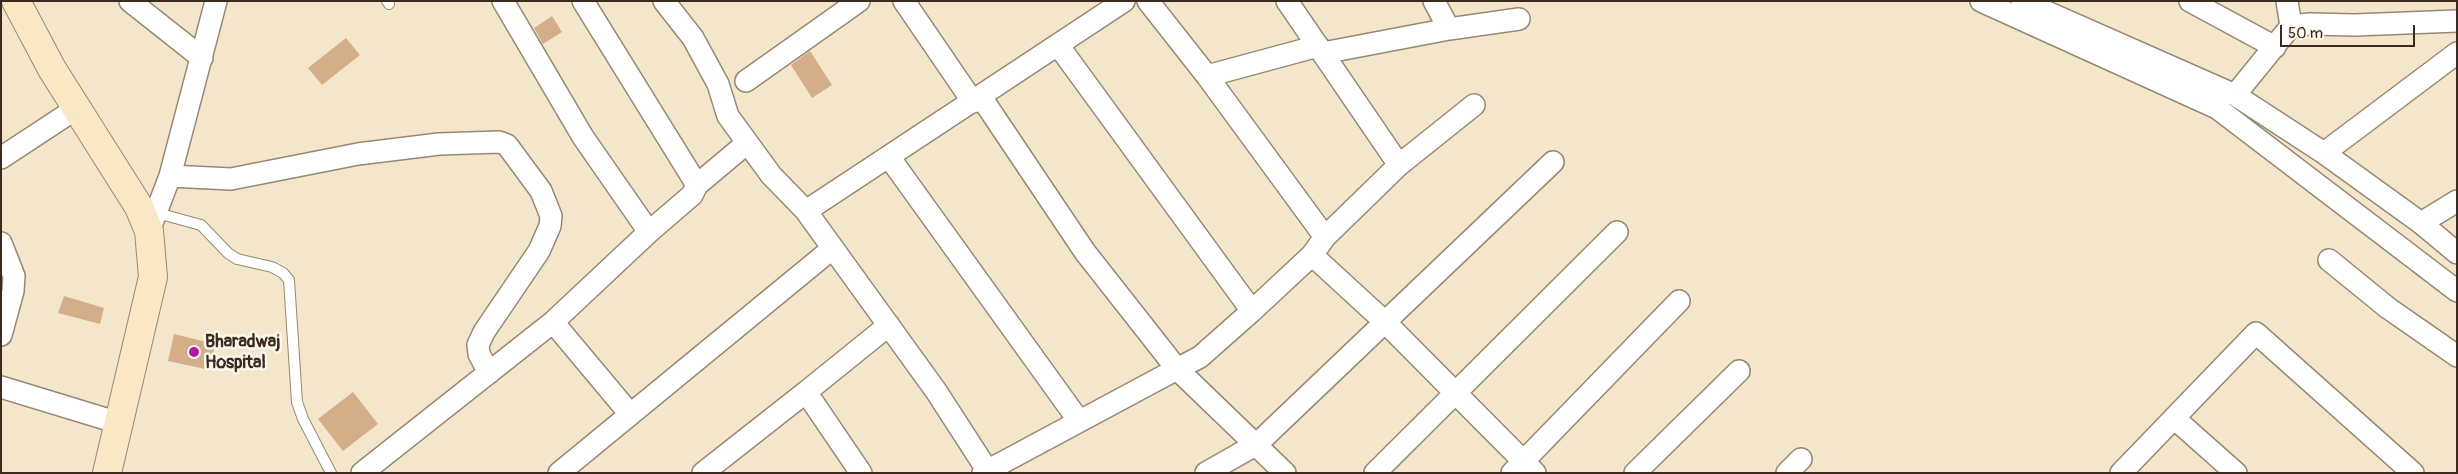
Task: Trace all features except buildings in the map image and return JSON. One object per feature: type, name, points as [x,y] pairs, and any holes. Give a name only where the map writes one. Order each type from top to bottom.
[{"type":"street","points":[[16,1],[52,69],[139,207],[153,222]]},
{"type":"street","points":[[130,1],[202,58]]},
{"type":"street","points":[[107,473],[153,277],[153,222],[170,176],[216,1]]},
{"type":"street","points":[[583,1],[696,185]]},
{"type":"street","points":[[664,1],[693,38],[718,84],[728,116],[770,175],[806,211],[889,325],[936,391],[986,472],[1200,357],[1312,255],[1325,237],[1399,165],[1474,105]]},
{"type":"street","points":[[746,81],[859,1]]},
{"type":"street","points":[[904,1],[977,99],[1085,252],[1177,369],[1285,473]]},
{"type":"street","points":[[806,211],[1124,1]]},
{"type":"street","points":[[1148,1],[1207,76],[1325,237]]},
{"type":"street","points":[[1434,1],[1449,29]]},
{"type":"street","points":[[1981,1],[2217,108],[2457,290]]},
{"type":"street","points":[[2022,1],[2235,95],[2324,153],[2421,223],[2457,253]]},
{"type":"street","points":[[2190,1],[2275,46]]},
{"type":"street","points":[[2287,1],[2291,26]]},
{"type":"street","points":[[508,3],[583,136],[649,232]]},
{"type":"street","points":[[1291,3],[1399,165]]},
{"type":"street","points":[[1207,76],[1321,49],[1519,19]]},
{"type":"street","points":[[2235,95],[2291,26],[2310,24],[2355,26],[2457,21]]},
{"type":"street","points":[[1058,45],[1252,311]]},
{"type":"street","points":[[2324,153],[2457,53]]},
{"type":"street","points":[[1,158],[77,108]]},
{"type":"street","points":[[170,176],[231,179],[358,154],[439,144],[499,142],[507,145],[541,191],[551,216],[550,226],[539,251],[484,332],[478,345],[489,373]]},
{"type":"street","points":[[362,473],[553,322],[649,232],[692,195],[696,185],[747,143]]},
{"type":"street","points":[[889,157],[1079,421]]},
{"type":"street","points":[[1206,473],[1257,444],[1553,162]]},
{"type":"street","points":[[2421,223],[2457,201]]},
{"type":"street","points":[[1375,473],[1617,232]]},
{"type":"street","points":[[1,243],[14,276],[13,291],[1,335]]},
{"type":"street","points":[[559,473],[833,248]]},
{"type":"street","points":[[1312,255],[1385,322],[1456,392],[1523,469],[1679,302]]},
{"type":"street","points":[[2329,260],[2388,308],[2457,356]]},
{"type":"street","points":[[553,322],[630,414]]},
{"type":"street","points":[[703,473],[889,325]]},
{"type":"street","points":[[2121,473],[2256,333],[2413,473]]},
{"type":"street","points":[[1634,473],[1739,371]]},
{"type":"street","points":[[1,387],[118,422]]},
{"type":"street","points":[[806,392],[861,473]]},
{"type":"street","points":[[2174,418],[2236,473]]},
{"type":"lane","points":[[153,222],[201,225],[237,260],[272,267],[283,273],[289,280],[297,402],[303,419],[331,473]]},
{"type":"place","name":"Bharadwaj Hospital","points":[[194,352]]}]
